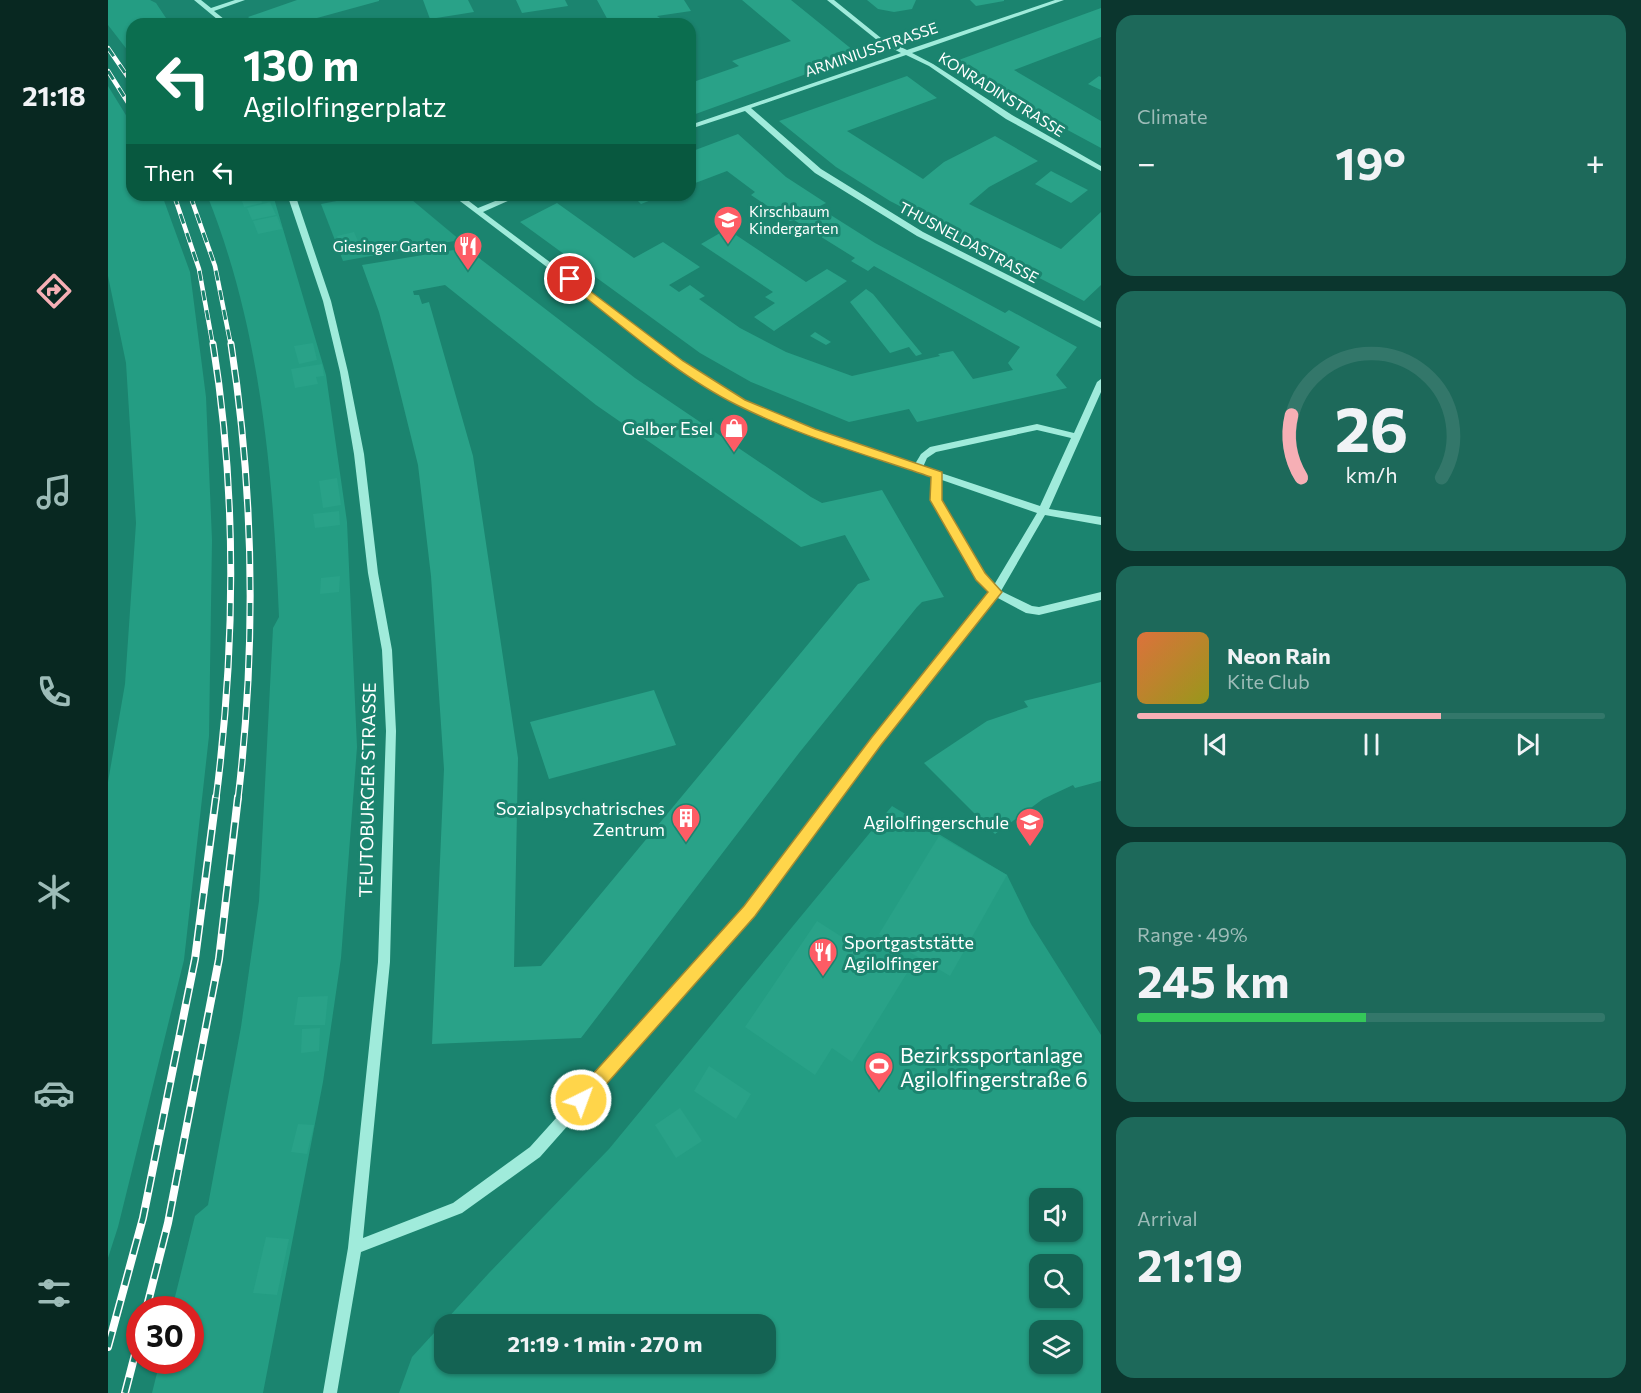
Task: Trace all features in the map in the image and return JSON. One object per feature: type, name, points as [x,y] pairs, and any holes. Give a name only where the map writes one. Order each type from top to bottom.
[{"type":"street","points":[[197,0],[219,18]]},
{"type":"street","points":[[210,10],[242,0]]},
{"type":"street","name":"KONRADINSTRASSE","points":[[830,0],[879,39],[931,65],[1008,117],[1101,169]]},
{"type":"street","name":"ARMINIUSSTRASSE","points":[[696,125],[1061,0]]},
{"type":"street","name":"THUSNELDASTRASSE","points":[[745,107],[818,171],[920,234],[1101,325]]},
{"type":"street","name":"TEUTOBURGER STRASSE","points":[[293,201],[327,301],[344,372],[359,454],[373,573],[388,666],[391,731],[384,962],[355,1248],[330,1393]]},
{"type":"street","points":[[464,201],[711,386],[741,402],[811,432],[1043,511],[1101,521]]},
{"type":"street","points":[[478,211],[502,201]]},
{"type":"street","points":[[355,1248],[456,1208],[535,1152],[750,911],[876,741],[995,592],[1043,511],[1101,382]]},
{"type":"street","points":[[1090,405],[1101,409]]},
{"type":"street","points":[[918,467],[924,456],[933,449],[1036,427],[1075,436]]},
{"type":"street","points":[[938,475],[936,500],[980,577],[995,592],[1030,610],[1039,611],[1101,596]]},
{"type":"green space","points":[[108,0],[150,0],[156,3],[166,18],[126,18],[126,48],[108,25]]},
{"type":"green space","points":[[108,86],[126,115],[126,201],[164,201],[190,272],[206,397],[212,540],[209,736],[184,960],[118,1227],[108,1258],[108,782],[125,684],[136,523],[126,363],[108,276]]},
{"type":"green space","points":[[209,201],[275,201],[326,375],[347,522],[357,747],[341,958],[323,1082],[263,1393],[152,1393],[157,1374],[204,1374],[204,1296],[175,1296],[195,1216],[208,1205],[241,1027],[259,901],[273,628],[279,617],[268,456],[252,350],[240,297]]},
{"type":"green space","points":[[337,201],[413,201],[460,240],[343,261],[321,204]]},
{"type":"green space","name":"Bezirkssportanlage Agilolfingerstraße 6","points":[[892,806],[1007,875],[1031,924],[1101,1035],[1101,1393],[399,1393],[412,1357],[434,1333],[434,1374],[776,1374],[776,1314],[451,1314],[609,1149]]},
{"type":"building","points":[[297,0],[379,0],[317,18],[248,17]]},
{"type":"building","points":[[423,0],[468,0],[474,12],[436,18],[430,18]]},
{"type":"building","points":[[516,0],[565,0],[568,6],[522,13]]},
{"type":"building","points":[[597,0],[684,0],[691,11],[657,16],[660,18],[607,18]]},
{"type":"building","points":[[742,0],[791,0],[859,55],[696,114],[696,81],[739,66],[732,61],[791,41]]},
{"type":"building","points":[[867,0],[916,0],[912,9],[894,12],[878,9]]},
{"type":"building","points":[[970,0],[1004,0],[1004,1],[976,6]]},
{"type":"building","points":[[1101,8],[1101,37],[1014,70],[1101,121],[1101,148],[1023,106],[956,61]]},
{"type":"building","points":[[907,76],[937,98],[847,131],[923,179],[944,162],[995,136],[1038,161],[989,187],[969,204],[1061,249],[1101,212],[1101,285],[1084,301],[890,201],[836,167],[779,121]]},
{"type":"building","points":[[1099,76],[1101,77],[1101,90],[1088,84]]},
{"type":"building","points":[[738,134],[786,177],[826,203],[818,207],[875,243],[1005,313],[1009,310],[1077,347],[1056,375],[1067,388],[917,422],[909,409],[849,422],[751,382],[700,353],[520,222],[557,203],[634,258],[663,242],[700,267],[669,285],[679,292],[690,285],[705,296],[699,299],[740,328],[786,352],[852,376],[953,351],[973,379],[1013,370],[1008,363],[1020,347],[874,266],[868,271],[851,261],[855,258],[794,220],[790,221],[751,195],[755,192],[727,171],[696,183],[696,150]]},
{"type":"building","points":[[1051,171],[1088,190],[1071,203],[1035,184]]},
{"type":"building","points":[[242,201],[262,201],[262,203],[244,207]]},
{"type":"building","points":[[270,202],[276,215],[252,220],[247,208]]},
{"type":"building","points":[[277,216],[282,229],[258,234],[253,221]]},
{"type":"building","points":[[727,229],[806,282],[827,269],[847,281],[774,331],[754,317],[775,303],[765,297],[773,292],[701,244]]},
{"type":"building","points":[[354,232],[360,246],[342,250],[337,236]]},
{"type":"building","points":[[466,248],[635,378],[811,497],[822,503],[882,490],[944,597],[922,602],[917,607],[799,753],[581,1038],[432,1044],[444,769],[431,576],[418,465],[379,312],[362,265]],"holes":[[[445,285],[596,405],[801,547],[845,535],[870,580],[858,584],[541,966],[514,967],[518,758],[473,456],[429,302],[422,304],[419,295],[414,295],[413,291]]]},
{"type":"building","points":[[866,289],[873,294],[922,354],[916,356],[909,347],[890,353],[850,302]]},
{"type":"building","points":[[815,332],[831,342],[826,345],[810,336]]},
{"type":"building","points":[[313,343],[317,360],[299,364],[294,346]]},
{"type":"building","points":[[322,364],[324,376],[316,377],[318,384],[295,388],[291,369]]},
{"type":"building","points":[[337,478],[341,505],[323,508],[319,481]]},
{"type":"building","points":[[339,511],[340,525],[315,528],[313,514]]},
{"type":"building","points":[[340,576],[339,592],[320,594],[321,578]]},
{"type":"building","points":[[1101,682],[1101,781],[1075,788],[1073,785],[1043,799],[995,834],[924,763],[987,721],[1028,707],[1024,701]]},
{"type":"building","points":[[654,690],[676,745],[549,779],[530,722]]},
{"type":"building","points":[[939,836],[1007,875],[950,976],[879,934]]},
{"type":"building","points":[[817,921],[884,964],[887,960],[907,973],[852,1062],[832,1048],[815,1075],[745,1027]]},
{"type":"building","points":[[328,996],[325,1025],[294,1025],[298,997]]},
{"type":"building","points":[[320,1028],[319,1051],[301,1053],[302,1029]]},
{"type":"building","points":[[709,1066],[751,1094],[736,1119],[694,1091]]},
{"type":"building","points":[[680,1108],[702,1141],[676,1158],[655,1125]]},
{"type":"building","points":[[298,1124],[314,1125],[307,1154],[291,1152]]},
{"type":"building","points":[[266,1237],[289,1239],[277,1295],[253,1293]]},
{"type":"railway","points":[[108,48],[126,74]]},
{"type":"railway","points":[[108,71],[126,100]]},
{"type":"railway","points":[[176,201],[199,269],[213,346]]},
{"type":"railway","points":[[192,201],[215,266],[231,346]]},
{"type":"railway","points":[[213,344],[226,457],[231,571],[227,686],[216,799]]},
{"type":"railway","points":[[231,344],[244,457],[250,571],[248,685],[238,799]]},
{"type":"railway","points":[[108,1347],[143,1218],[195,959],[216,797]]},
{"type":"railway","points":[[150,1296],[168,1223],[219,959],[238,797]]},
{"type":"railway","points":[[125,1393],[130,1374]]},
{"type":"place","name":"Kirschbaum Kindergarten","points":[[728,246]]},
{"type":"place","name":"Giesinger Garten","points":[[468,272]]},
{"type":"place","name":"Gelber Esel","points":[[734,454]]},
{"type":"place","name":"Sozialpsychatrisches Zentrum","points":[[686,844]]},
{"type":"place","name":"Agilolfingerschule","points":[[1030,848]]},
{"type":"place","name":"Sportgaststätte Agilolfinger","points":[[823,978]]},
{"type":"place","name":"Bezirkssportanlage Agilolfingerstraße 6","points":[[879,1092]]},
{"type":"route","points":[[570,279],[679,363],[711,386],[741,402],[811,432],[938,475],[936,500],[980,577],[995,592],[876,741],[750,911],[581,1100]]}]
